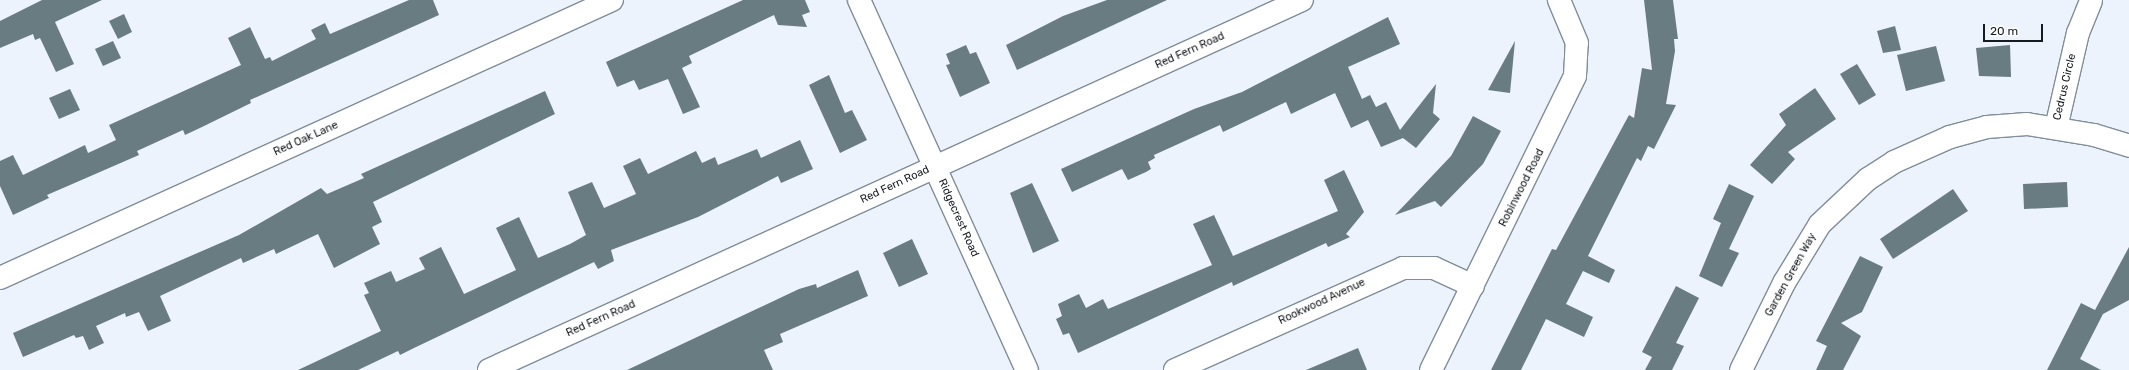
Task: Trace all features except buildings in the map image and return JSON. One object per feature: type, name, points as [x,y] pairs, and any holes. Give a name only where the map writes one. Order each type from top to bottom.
[{"type":"street","name":"Red Oak Lane","points":[[0,278],[612,0]]},
{"type":"street","name":"Ridgecrest Road","points":[[859,0],[1027,370]]},
{"type":"street","name":"Red Fern Road","points":[[489,370],[934,166],[1302,0]]},
{"type":"street","name":"Robinwood Road","points":[[1431,370],[1575,76],[1577,43],[1559,0]]},
{"type":"street","name":"Cedrus Circle","points":[[2056,128],[2078,33],[2091,0]]},
{"type":"street","name":"Garden Green Way","points":[[1741,370],[1805,245],[1838,205],[1868,179],[1894,162],[1950,137],[1987,127],[2027,124],[2094,135],[2129,146]]},
{"type":"street","name":"Rookwood Avenue","points":[[1175,370],[1403,268],[1434,268],[1473,286]]}]
